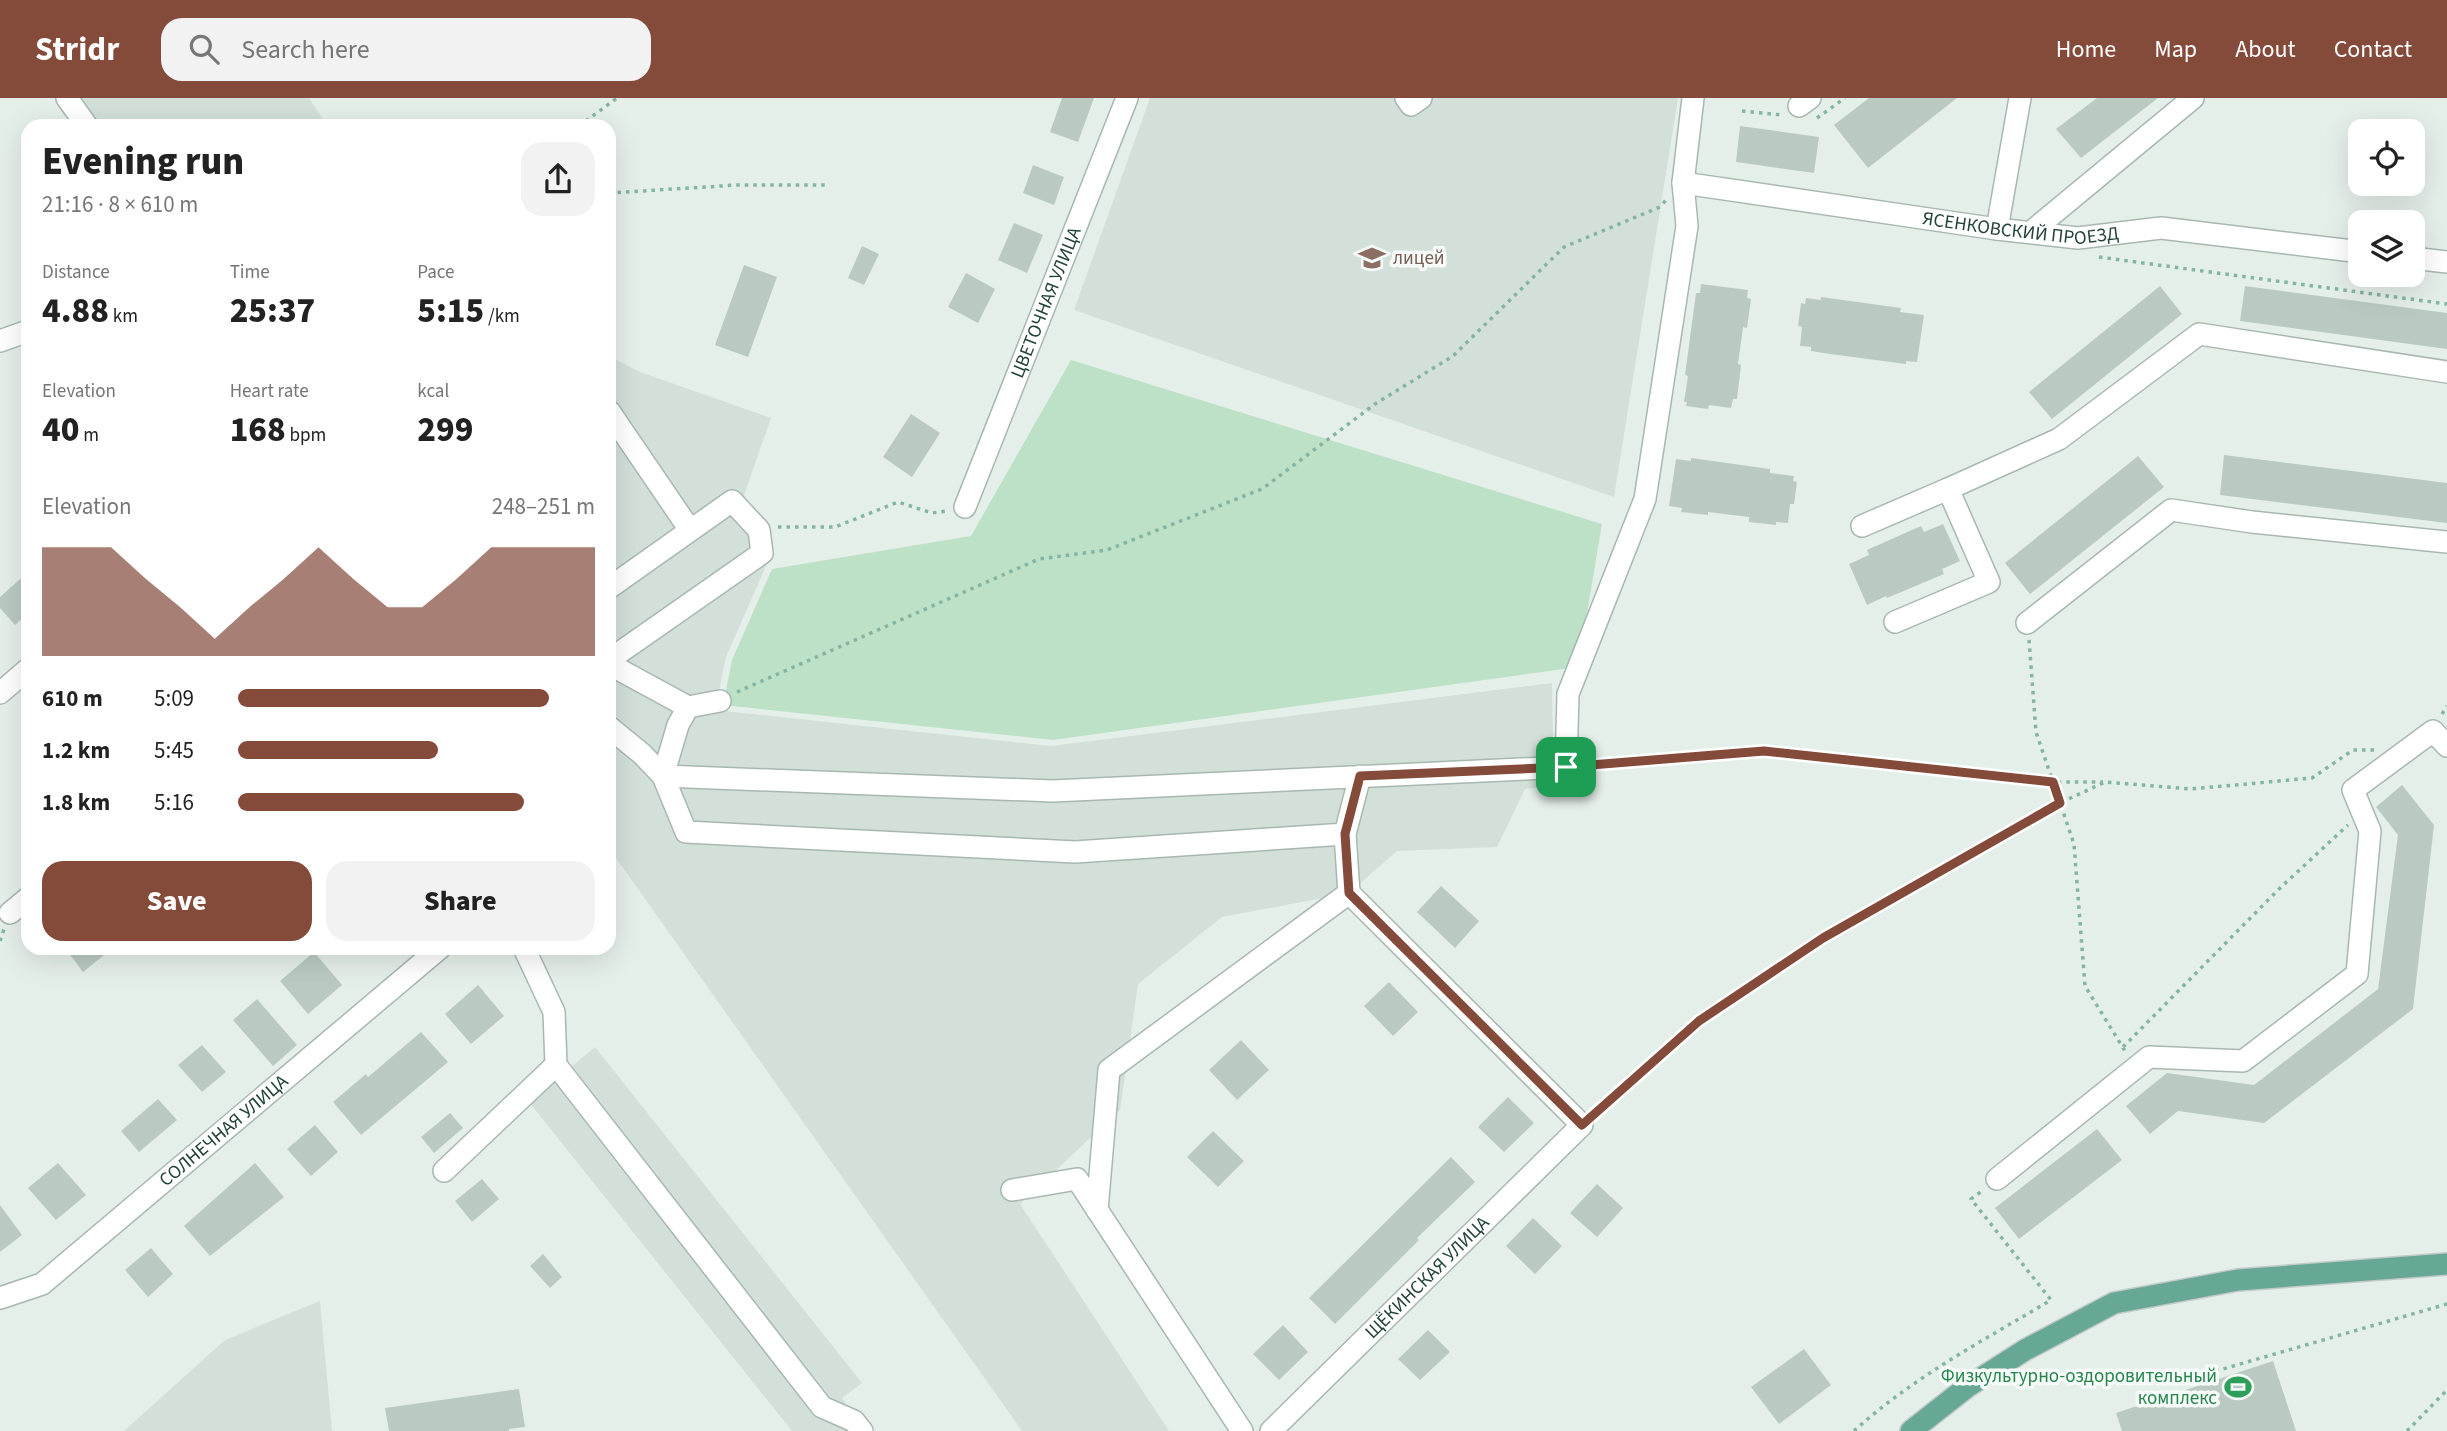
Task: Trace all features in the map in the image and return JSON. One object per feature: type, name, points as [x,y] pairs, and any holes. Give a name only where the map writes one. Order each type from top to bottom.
[{"type":"main road","points":[[1911,1431],[1967,1387],[2025,1350],[2114,1303],[2238,1280],[2447,1264]]},
{"type":"street","points":[[67,98],[82,119]]},
{"type":"street","name":"ЦВЕТОЧНАЯ УЛИЦА","points":[[965,507],[1127,98]]},
{"type":"street","points":[[1406,98],[1411,105],[1421,98]]},
{"type":"street","points":[[663,776],[1053,791],[1566,767],[1568,694],[1645,499],[1687,226],[1683,183],[1693,98]]},
{"type":"street","points":[[1997,229],[2021,98]]},
{"type":"street","points":[[2031,232],[2193,98]]},
{"type":"street","name":"ЯСЕНКОВСКИЙ ПРОЕЗД","points":[[1683,183],[1997,229],[2078,238],[2161,228],[2348,250]]},
{"type":"street","points":[[2425,259],[2447,262]]},
{"type":"street","points":[[0,341],[21,334]]},
{"type":"street","points":[[1862,526],[2059,439],[2199,334],[2447,372]]},
{"type":"street","points":[[616,421],[690,530]]},
{"type":"street","points":[[1895,622],[1989,582],[1948,489]]},
{"type":"street","points":[[616,583],[732,501],[759,530],[762,553],[616,657]]},
{"type":"street","points":[[2027,623],[2171,510],[2252,522],[2447,542]]},
{"type":"street","points":[[616,666],[688,707],[720,701]]},
{"type":"street","points":[[0,693],[21,675]]},
{"type":"street","points":[[663,776],[678,725],[688,707]]},
{"type":"street","points":[[1997,1179],[2149,1057],[2243,1061],[2357,974],[2370,831],[2353,790],[2433,731],[2447,746]]},
{"type":"street","points":[[616,733],[663,776],[686,832],[1075,852],[1345,834]]},
{"type":"street","points":[[1360,776],[1345,834],[1349,893],[1582,1125]]},
{"type":"street","points":[[1097,1210],[1109,1070],[1349,893]]},
{"type":"street","points":[[10,913],[21,904]]},
{"type":"street","name":"СОЛНЕЧНАЯ УЛИЦА","points":[[0,1298],[42,1284],[432,955]]},
{"type":"street","points":[[527,955],[554,1012],[556,1065],[822,1406],[854,1421],[862,1431]]},
{"type":"street","points":[[444,1171],[556,1065]]},
{"type":"street","name":"ЩЁКИНСКАЯ УЛИЦА","points":[[1271,1431],[1582,1125]]},
{"type":"street","points":[[1012,1190],[1077,1180],[1242,1431]]},
{"type":"path","points":[[588,119],[617,98]]},
{"type":"path","points":[[720,701],[1038,559],[1107,550],[1262,489],[1376,404],[1453,356],[1564,247],[1660,207],[1683,183]]},
{"type":"path","points":[[616,193],[737,185],[826,185]]},
{"type":"path","points":[[769,527],[835,527],[898,502],[932,513],[965,507]]},
{"type":"path","points":[[2027,623],[2036,732],[2074,844],[2085,986],[2136,1068]]},
{"type":"path","points":[[1566,767],[1764,751],[2053,782],[2105,782],[2191,789],[2312,778],[2353,750],[2406,750]]},
{"type":"path","points":[[1582,1125],[1699,1021],[1823,938],[2060,803],[2105,782]]},
{"type":"path","points":[[2123,1048],[2280,888],[2362,812]]},
{"type":"path","points":[[1854,1431],[1944,1364],[2051,1300],[1971,1199],[1997,1179]]},
{"type":"path","points":[[2199,1376],[2447,1304]]},
{"type":"path","points":[[2407,1431],[2447,1390]]},
{"type":"shaded area","points":[[77,98],[309,98],[322,119],[92,119]]},
{"type":"shaded area","name":"лицей","points":[[1150,98],[1678,98],[1614,497],[1074,310]]},
{"type":"shaded area","points":[[616,360],[640,372],[771,418],[744,495],[773,550],[726,657],[715,710],[1051,746],[1552,683],[1554,785],[1525,789],[1497,847],[1397,851],[1349,893],[1222,917],[1138,984],[1120,1110],[1020,1204],[1169,1431],[1022,1431],[616,858]]},
{"type":"shaded area","points":[[595,1047],[862,1383],[842,1398],[864,1431],[792,1431],[529,1102]]},
{"type":"shaded area","points":[[320,1301],[332,1431],[124,1431],[225,1340]]},
{"type":"green space","points":[[1071,360],[1602,524],[1578,667],[1053,740],[723,705],[732,660],[772,569],[971,536]]},
{"type":"building","points":[[1062,98],[1094,98],[1078,142],[1050,132]]},
{"type":"building","points":[[1869,98],[1957,98],[1868,168],[1834,125]]},
{"type":"building","points":[[2097,98],[2158,98],[2081,158],[2056,129]]},
{"type":"building","points":[[1740,126],[1819,137],[1814,173],[1736,162]]},
{"type":"building","points":[[1033,165],[1064,177],[1054,205],[1023,193]]},
{"type":"building","points":[[1014,223],[1043,235],[1027,273],[998,260]]},
{"type":"building","points":[[862,246],[879,254],[864,285],[848,278]]},
{"type":"building","points":[[744,265],[777,277],[748,357],[715,345]]},
{"type":"building","points":[[966,273],[995,289],[978,323],[948,307]]},
{"type":"building","points":[[1701,284],[1748,290],[1747,298],[1751,299],[1747,328],[1743,327],[1737,399],[1733,399],[1731,408],[1709,405],[1708,409],[1686,406],[1687,402],[1684,402],[1696,293],[1700,293]]},
{"type":"building","points":[[2160,286],[2182,314],[2052,419],[2029,392]]},
{"type":"building","points":[[2245,286],[2447,313],[2447,349],[2240,321]]},
{"type":"building","points":[[1821,297],[1901,308],[1900,312],[1924,315],[1917,362],[1906,361],[1906,364],[1830,354],[1800,346],[1802,327],[1798,326],[1801,303],[1805,304],[1806,298],[1821,300]]},
{"type":"building","points":[[911,414],[940,433],[912,477],[883,457]]},
{"type":"building","points":[[2224,455],[2447,483],[2447,523],[2220,495]]},
{"type":"building","points":[[2138,456],[2164,487],[2030,594],[2005,563]]},
{"type":"building","points":[[1691,458],[1770,469],[1770,473],[1794,476],[1793,481],[1797,482],[1794,504],[1790,504],[1788,523],[1776,522],[1776,525],[1749,522],[1749,517],[1681,512],[1682,508],[1669,506],[1676,459],[1691,461]]},
{"type":"building","points":[[1943,524],[1960,561],[1942,569],[1944,574],[1867,605],[1849,564],[1869,555],[1867,550],[1921,526],[1924,532]]},
{"type":"building","points":[[21,578],[21,619],[15,625],[0,608],[0,597]]},
{"type":"building","points":[[2402,785],[2434,825],[2413,1009],[2264,1123],[2178,1111],[2150,1134],[2126,1106],[2167,1073],[2254,1085],[2378,989],[2398,835],[2376,807]]},
{"type":"building","points":[[1441,886],[1479,921],[1455,948],[1417,912]]},
{"type":"building","points":[[70,955],[104,955],[83,972]]},
{"type":"building","points":[[310,955],[317,955],[342,985],[308,1014],[280,981]]},
{"type":"building","points":[[1389,982],[1418,1012],[1393,1036],[1364,1006]]},
{"type":"building","points":[[478,985],[504,1016],[471,1044],[445,1014]]},
{"type":"building","points":[[257,999],[297,1045],[273,1066],[233,1020]]},
{"type":"building","points":[[421,1032],[448,1062],[361,1135],[333,1102],[366,1074],[368,1077]]},
{"type":"building","points":[[1241,1040],[1269,1070],[1237,1100],[1209,1070]]},
{"type":"building","points":[[202,1045],[226,1072],[202,1092],[178,1065]]},
{"type":"building","points":[[1508,1097],[1534,1123],[1504,1152],[1478,1127]]},
{"type":"building","points":[[158,1099],[177,1120],[139,1152],[121,1131]]},
{"type":"building","points":[[450,1113],[463,1128],[434,1153],[421,1137]]},
{"type":"building","points":[[315,1125],[338,1152],[311,1176],[287,1149]]},
{"type":"building","points":[[2097,1129],[2122,1160],[2019,1239],[1995,1208]]},
{"type":"building","points":[[1213,1131],[1244,1161],[1218,1187],[1187,1157]]},
{"type":"building","points":[[1451,1157],[1475,1182],[1335,1324],[1309,1298]]},
{"type":"building","points":[[58,1163],[86,1195],[56,1220],[28,1188]]},
{"type":"building","points":[[255,1163],[284,1197],[210,1256],[184,1226]]},
{"type":"building","points":[[482,1179],[499,1199],[472,1222],[455,1201]]},
{"type":"building","points":[[1597,1184],[1623,1208],[1597,1237],[1570,1213]]},
{"type":"building","points":[[0,1205],[22,1235],[0,1252]]},
{"type":"building","points":[[1533,1218],[1562,1246],[1535,1274],[1506,1246]]},
{"type":"building","points":[[151,1248],[173,1274],[148,1297],[125,1270]]},
{"type":"building","points":[[543,1254],[562,1277],[550,1288],[530,1266]]},
{"type":"building","points":[[1283,1325],[1308,1352],[1279,1380],[1253,1354]]},
{"type":"building","points":[[1428,1330],[1450,1352],[1420,1380],[1398,1359]]},
{"type":"building","points":[[1804,1349],[1831,1385],[1779,1424],[1751,1387]]},
{"type":"building","name":"Физкультурно-оздоровительный комплекс","points":[[2273,1361],[2296,1431],[2122,1431],[2116,1413]]},
{"type":"building","points":[[519,1389],[525,1427],[509,1431],[389,1431],[385,1408]]},
{"type":"place","name":"лицей","points":[[1372,258]]},
{"type":"place","name":"Физкультурно-оздоровительный комплекс","points":[[2238,1387]]},
{"type":"route","points":[[1764,751],[2053,782],[2060,803],[1823,938],[1699,1021],[1582,1125],[1349,893],[1345,834],[1360,776],[1566,767],[1764,751]]}]
